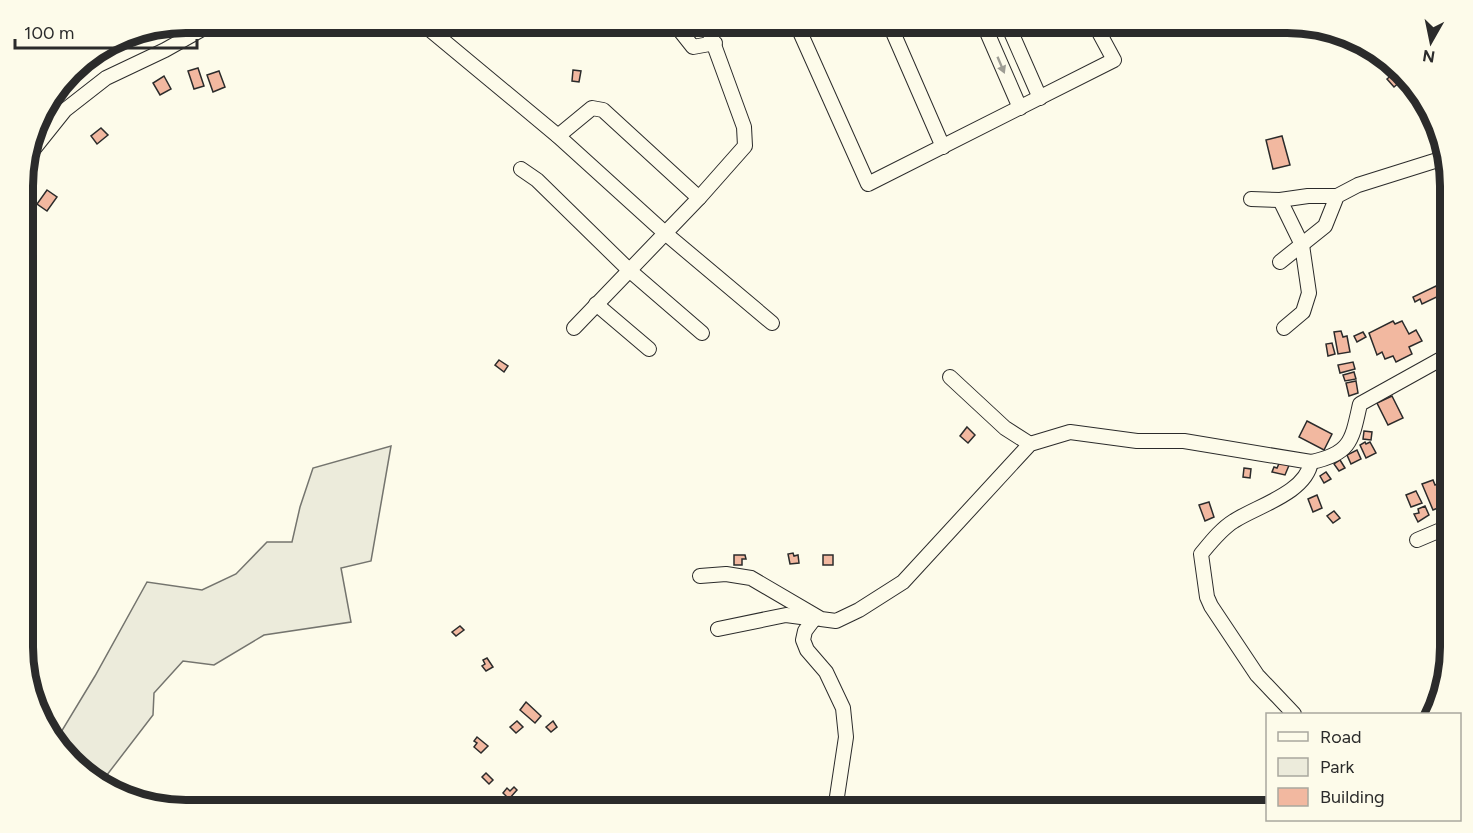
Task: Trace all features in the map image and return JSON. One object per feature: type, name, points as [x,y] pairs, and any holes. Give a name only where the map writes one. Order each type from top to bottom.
[{"type":"street","points":[[40,142],[65,111],[106,78],[165,50],[194,33]]},
{"type":"street","points":[[435,33],[558,136],[665,233],[772,323]]},
{"type":"street","points":[[682,33],[693,47],[715,43]]},
{"type":"street","points":[[574,328],[699,198],[745,146],[744,127],[711,33]]},
{"type":"street","points":[[801,33],[868,184],[1114,60],[1100,33]]},
{"type":"street","points":[[894,33],[943,147]]},
{"type":"street","points":[[988,33],[1020,108]]},
{"type":"street","points":[[1012,33],[1040,98]]},
{"type":"street","points":[[558,136],[592,108],[603,110],[699,198]]},
{"type":"street","points":[[1251,199],[1280,200],[1308,196],[1337,196],[1358,185],[1438,160]]},
{"type":"street","points":[[520,169],[537,180],[629,270],[702,333]]},
{"type":"street","points":[[1280,262],[1325,226],[1337,196]]},
{"type":"street","points":[[1280,200],[1302,245],[1309,292],[1303,312],[1284,328]]},
{"type":"street","points":[[596,304],[649,349]]},
{"type":"street","points":[[718,629],[786,615],[836,621],[859,610],[903,582],[1030,444],[1070,432],[1137,441],[1184,441],[1311,462],[1330,458],[1349,444],[1360,404],[1440,360]]},
{"type":"street","points":[[950,377],[1005,428],[1030,444]]},
{"type":"street","points":[[1293,713],[1257,675],[1211,606],[1207,597],[1201,554],[1214,537],[1234,520],[1273,502],[1298,483],[1310,470],[1311,462]]},
{"type":"street","points":[[1416,540],[1440,530]]},
{"type":"street","points":[[700,576],[726,574],[751,578],[818,619]]},
{"type":"street","points":[[818,619],[805,631],[803,640],[807,650],[826,672],[843,708],[846,737],[837,800]]},
{"type":"green space","points":[[391,446],[371,561],[341,568],[351,622],[264,635],[214,665],[183,661],[154,693],[153,715],[106,776],[93,768],[78,755],[60,734],[147,582],[202,590],[236,574],[267,542],[292,542],[300,507],[313,468]]},
{"type":"building","points":[[198,68],[204,86],[194,89],[188,71]]},
{"type":"building","points":[[573,70],[581,71],[579,82],[572,81]]},
{"type":"building","points":[[219,71],[225,87],[213,92],[207,75]]},
{"type":"building","points":[[1392,75],[1399,83],[1394,87],[1387,79]]},
{"type":"building","points":[[164,76],[171,89],[160,95],[153,83]]},
{"type":"building","points":[[101,128],[108,135],[97,144],[91,136]]},
{"type":"building","points":[[1282,136],[1290,165],[1273,169],[1266,140]]},
{"type":"building","points":[[47,190],[57,197],[47,211],[37,204]]},
{"type":"building","points":[[1436,286],[1440,293],[1440,295],[1422,304],[1420,299],[1415,302],[1413,297]]},
{"type":"building","points":[[1393,321],[1395,324],[1402,321],[1409,334],[1416,330],[1422,341],[1409,347],[1412,354],[1396,362],[1393,356],[1385,359],[1382,352],[1377,355],[1369,333]]},
{"type":"building","points":[[1341,331],[1343,337],[1347,336],[1350,352],[1338,354],[1334,332]]},
{"type":"building","points":[[1363,332],[1366,337],[1357,342],[1354,336]]},
{"type":"building","points":[[1332,343],[1335,354],[1328,356],[1326,344]]},
{"type":"building","points":[[499,360],[508,366],[504,372],[495,365]]},
{"type":"building","points":[[1353,362],[1355,369],[1340,373],[1338,365]]},
{"type":"building","points":[[1354,372],[1356,379],[1345,381],[1343,375]]},
{"type":"building","points":[[1356,381],[1358,393],[1349,396],[1346,383]]},
{"type":"building","points":[[1392,396],[1403,418],[1388,425],[1377,403]]},
{"type":"building","points":[[1307,421],[1332,434],[1324,450],[1299,437]]},
{"type":"building","points":[[967,427],[975,435],[968,443],[960,436]]},
{"type":"building","points":[[1364,431],[1372,432],[1371,440],[1363,439]]},
{"type":"building","points":[[1365,442],[1366,444],[1370,442],[1376,453],[1366,458],[1360,445]]},
{"type":"building","points":[[1357,450],[1361,459],[1351,464],[1347,455]]},
{"type":"building","points":[[1281,459],[1290,463],[1285,475],[1272,472],[1274,467],[1277,468]]},
{"type":"building","points":[[1340,460],[1345,468],[1339,471],[1334,464]]},
{"type":"building","points":[[1244,468],[1251,469],[1250,478],[1243,477]]},
{"type":"building","points":[[1326,472],[1331,479],[1324,483],[1320,476]]},
{"type":"building","points":[[1433,480],[1435,485],[1440,483],[1440,507],[1433,510],[1422,484]]},
{"type":"building","points":[[1416,491],[1422,503],[1411,507],[1406,495]]},
{"type":"building","points":[[1317,495],[1322,508],[1313,512],[1308,499]]},
{"type":"building","points":[[1209,502],[1214,517],[1205,521],[1199,505]]},
{"type":"building","points":[[1425,506],[1429,515],[1418,522],[1414,514],[1419,513],[1418,509]]},
{"type":"building","points":[[1334,511],[1340,518],[1333,523],[1327,516]]},
{"type":"building","points":[[793,553],[794,556],[798,555],[799,563],[790,564],[788,554]]},
{"type":"building","points":[[734,555],[745,555],[746,559],[742,559],[742,565],[734,565]]},
{"type":"building","points":[[823,555],[833,555],[833,565],[823,565]]},
{"type":"building","points":[[460,626],[464,630],[456,636],[452,632]]},
{"type":"building","points":[[487,658],[493,667],[486,671],[482,666],[485,664],[483,660]]},
{"type":"building","points":[[526,702],[541,716],[535,723],[520,710]]},
{"type":"building","points":[[517,721],[523,727],[516,733],[510,727]]},
{"type":"building","points":[[553,721],[557,727],[551,732],[546,727]]},
{"type":"building","points":[[477,737],[488,746],[481,753],[474,747]]},
{"type":"building","points":[[486,773],[493,780],[489,784],[482,777]]},
{"type":"building","points":[[514,787],[517,790],[509,799],[503,793],[507,788],[510,791]]}]
